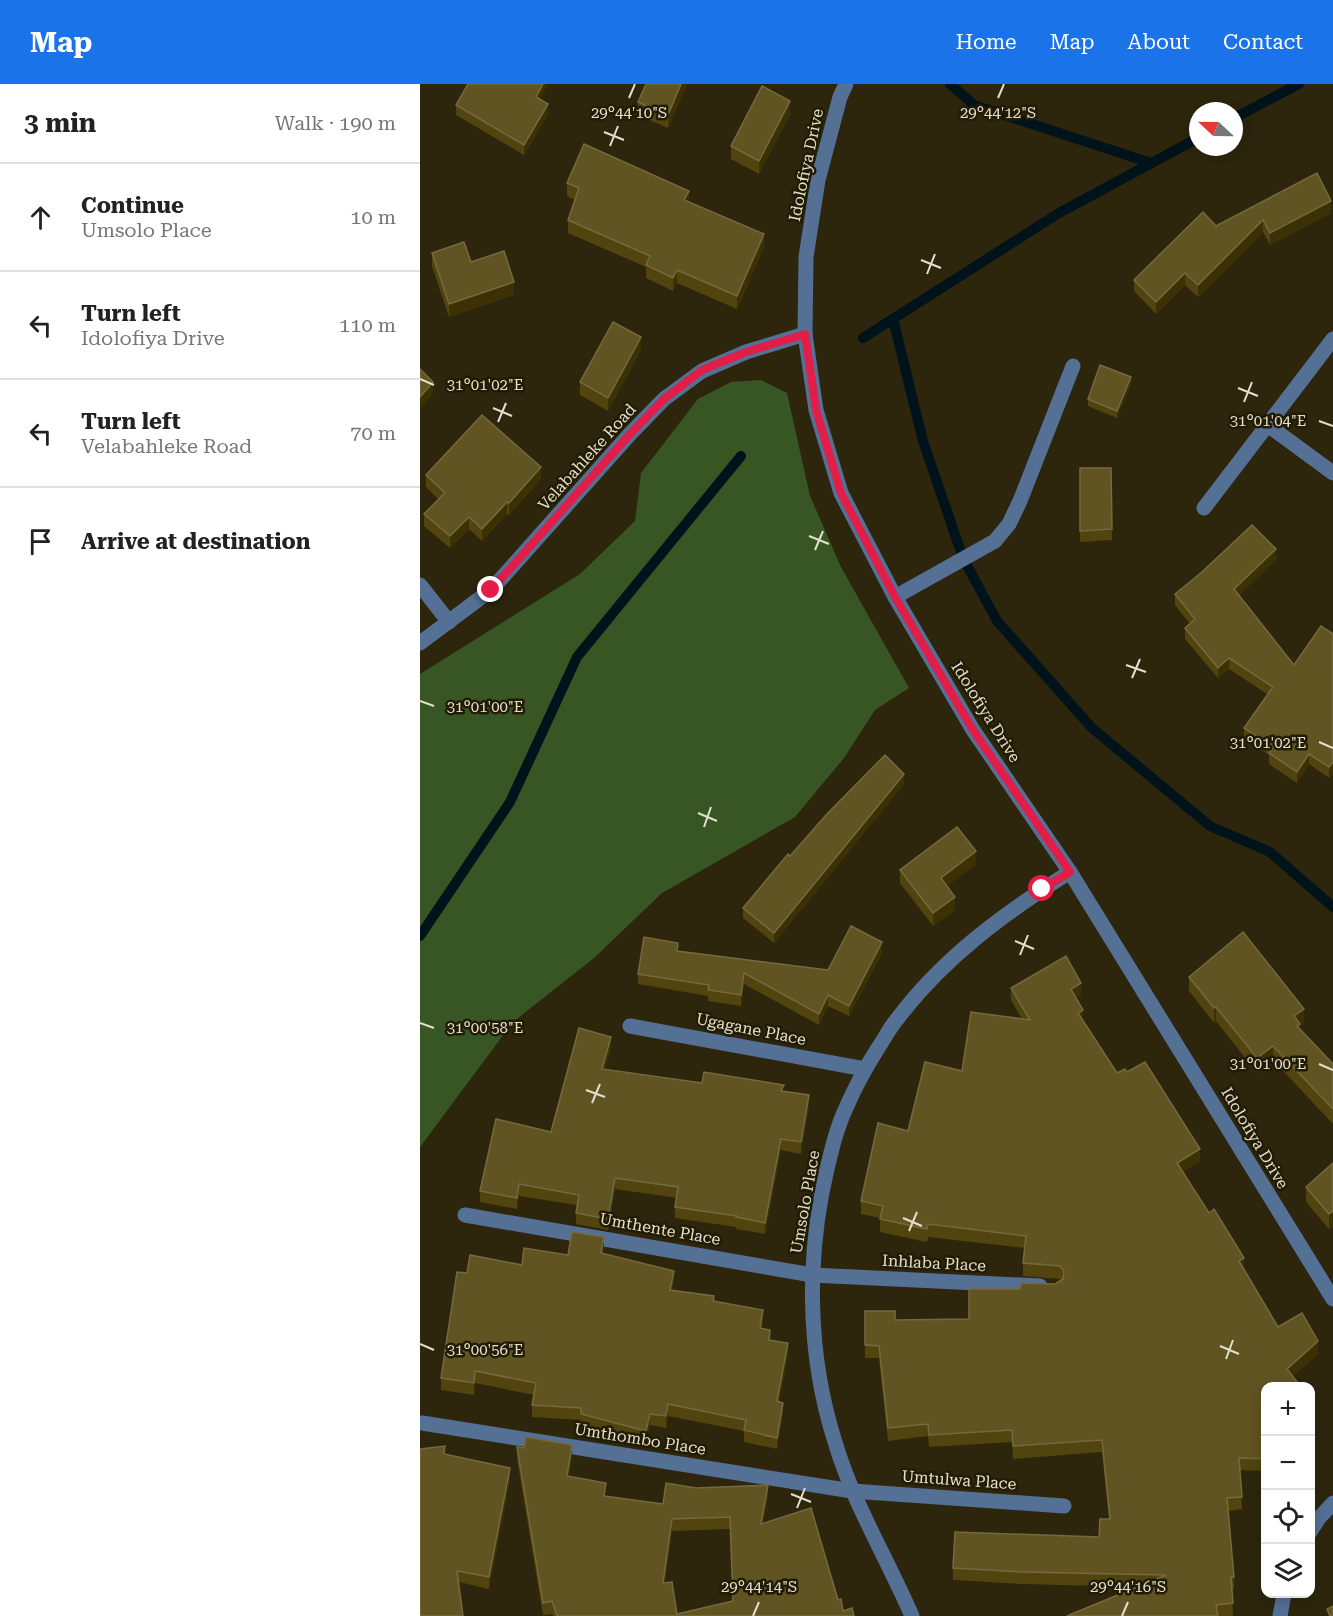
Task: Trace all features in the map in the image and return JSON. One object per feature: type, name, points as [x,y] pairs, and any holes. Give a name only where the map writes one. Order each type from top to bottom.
[{"type":"street","name":"Idolofiya Drive","points":[[846,84],[840,97],[818,180],[806,257],[805,334],[816,410],[841,493],[895,597],[973,730],[1070,872],[1333,1299]]},
{"type":"street","name":"Velabahleke Road","points":[[420,643],[491,590],[664,399],[702,370],[746,352],[805,334]]},
{"type":"street","points":[[1204,508],[1269,426],[1333,339]]},
{"type":"street","points":[[895,597],[995,541],[1009,524],[1073,366]]},
{"type":"street","points":[[1269,426],[1333,473]]},
{"type":"street","points":[[420,585],[448,622]]},
{"type":"street","name":"Umsolo Place","points":[[912,1616],[852,1491],[834,1441],[815,1346],[812,1275],[814,1236],[833,1145],[845,1109],[865,1069],[897,1018],[942,967],[975,938],[1070,872]]},
{"type":"street","name":"Ugagane Place","points":[[630,1026],[865,1069]]},
{"type":"street","name":"Umthente Place","points":[[465,1215],[812,1275]]},
{"type":"street","name":"Inhlaba Place","points":[[812,1275],[1054,1287]]},
{"type":"street","name":"Umthombo Place","points":[[422,1423],[852,1491]]},
{"type":"street","name":"Umtulwa Place","points":[[852,1491],[1064,1506]]},
{"type":"street","points":[[1315,1525],[1333,1503]]},
{"type":"street","points":[[1280,1616],[1283,1598]]},
{"type":"green space","points":[[761,380],[787,393],[810,496],[841,567],[909,688],[875,710],[844,758],[795,817],[662,893],[594,958],[513,1022],[420,1147],[420,674],[580,574],[635,521],[641,473],[698,399],[731,382]]},
{"type":"building","points":[[468,84],[543,84],[536,97],[548,104],[524,145],[456,105]]},
{"type":"building","points":[[646,84],[681,84],[668,115],[638,102]]},
{"type":"building","points":[[762,86],[790,101],[759,161],[731,146]]},
{"type":"building","points":[[584,144],[689,191],[684,200],[764,234],[737,296],[677,270],[673,278],[646,265],[650,256],[568,220],[579,188],[567,183]]},
{"type":"building","points":[[1317,173],[1331,201],[1270,233],[1263,220],[1198,285],[1185,273],[1156,302],[1134,280],[1203,212],[1216,226]]},
{"type":"building","points":[[464,242],[471,262],[504,251],[514,282],[449,304],[432,253]]},
{"type":"building","points":[[613,322],[641,337],[608,398],[580,382]]},
{"type":"building","points":[[1100,365],[1131,377],[1117,411],[1088,399]]},
{"type":"building","points":[[420,369],[433,382],[420,397]]},
{"type":"building","points":[[482,415],[541,467],[482,529],[469,517],[450,536],[424,514],[445,493],[426,475]]},
{"type":"building","points":[[1080,468],[1111,468],[1112,529],[1080,531]]},
{"type":"building","points":[[1252,525],[1276,549],[1234,589],[1294,665],[1321,626],[1333,634],[1333,762],[1329,767],[1309,754],[1297,772],[1269,753],[1273,747],[1244,728],[1273,687],[1229,658],[1218,668],[1185,628],[1195,619],[1175,594]]},
{"type":"building","points":[[885,755],[904,774],[774,933],[743,908],[788,854],[790,856],[827,814]]},
{"type":"building","points":[[957,827],[976,851],[941,878],[955,897],[933,913],[900,870]]},
{"type":"building","points":[[851,926],[882,942],[849,1006],[828,995],[819,1014],[744,973],[741,995],[708,990],[709,985],[638,974],[644,937],[678,943],[677,951],[828,970]]},
{"type":"building","points":[[1243,932],[1304,1009],[1294,1016],[1300,1024],[1297,1026],[1333,1064],[1333,1109],[1273,1046],[1257,1058],[1189,977]]},
{"type":"building","points":[[1066,956],[1081,983],[1071,989],[1083,1010],[1078,1013],[1117,1073],[1125,1069],[1127,1072],[1145,1062],[1200,1149],[1177,1163],[1209,1213],[1214,1209],[1244,1258],[1239,1261],[1278,1327],[1302,1313],[1318,1341],[1287,1369],[1297,1382],[1261,1382],[1261,1459],[1239,1458],[1242,1497],[1227,1498],[1234,1577],[1231,1577],[1233,1603],[1216,1605],[1218,1616],[1067,1616],[1166,1575],[953,1568],[955,1532],[1099,1537],[1100,1519],[1110,1519],[1102,1440],[1013,1446],[1012,1430],[929,1435],[928,1424],[888,1428],[879,1346],[865,1345],[865,1311],[895,1311],[895,1320],[969,1319],[969,1289],[1020,1289],[1021,1283],[1055,1284],[1063,1279],[1064,1271],[1060,1266],[1023,1263],[1026,1236],[928,1224],[927,1229],[880,1219],[883,1206],[861,1201],[878,1123],[908,1131],[925,1062],[962,1071],[971,1012],[1030,1020],[1011,988]]},
{"type":"building","points":[[579,1028],[611,1037],[602,1069],[702,1083],[704,1072],[784,1085],[781,1091],[809,1095],[801,1142],[781,1139],[765,1223],[737,1216],[675,1207],[678,1187],[615,1178],[608,1219],[576,1213],[579,1195],[519,1184],[517,1198],[480,1191],[496,1119],[551,1132]]},
{"type":"building","points":[[1333,1163],[1333,1211],[1329,1214],[1306,1187]]},
{"type":"building","points":[[572,1232],[604,1237],[601,1253],[674,1271],[670,1290],[714,1296],[713,1301],[763,1310],[760,1328],[770,1330],[769,1340],[788,1343],[777,1401],[783,1403],[777,1438],[744,1430],[746,1420],[668,1404],[666,1416],[650,1414],[646,1431],[581,1414],[581,1408],[532,1405],[536,1383],[475,1371],[474,1383],[441,1378],[457,1272],[467,1273],[470,1255],[522,1265],[524,1248],[568,1255]]},
{"type":"building","points":[[526,1437],[572,1445],[567,1476],[606,1483],[604,1496],[663,1504],[666,1483],[696,1488],[768,1485],[761,1524],[811,1508],[838,1600],[841,1599],[843,1611],[852,1608],[854,1616],[557,1616],[552,1601],[543,1603],[517,1447],[524,1448]],"holes":[[[730,1517],[733,1601],[677,1614],[672,1582],[663,1583],[672,1519]]]},
{"type":"building","points":[[445,1446],[444,1454],[510,1468],[489,1577],[457,1571],[463,1616],[420,1616],[420,1449]]},
{"type":"building","points":[[1333,1606],[1333,1616],[1330,1616],[1327,1609]]},
{"type":"waterway","points":[[950,84],[974,105],[1151,163]]},
{"type":"waterway","points":[[1243,113],[1299,84]]},
{"type":"waterway","points":[[863,338],[1059,213],[1189,143]]},
{"type":"waterway","points":[[893,319],[923,441],[963,558],[997,621],[1092,728],[1210,826],[1270,852],[1333,907]]},
{"type":"waterway","points":[[420,936],[510,802],[577,657],[741,456]]},
{"type":"route","points":[[491,590],[664,399],[702,370],[746,352],[805,334],[816,410],[841,493],[895,597],[973,730],[1070,872],[1042,889]]}]
